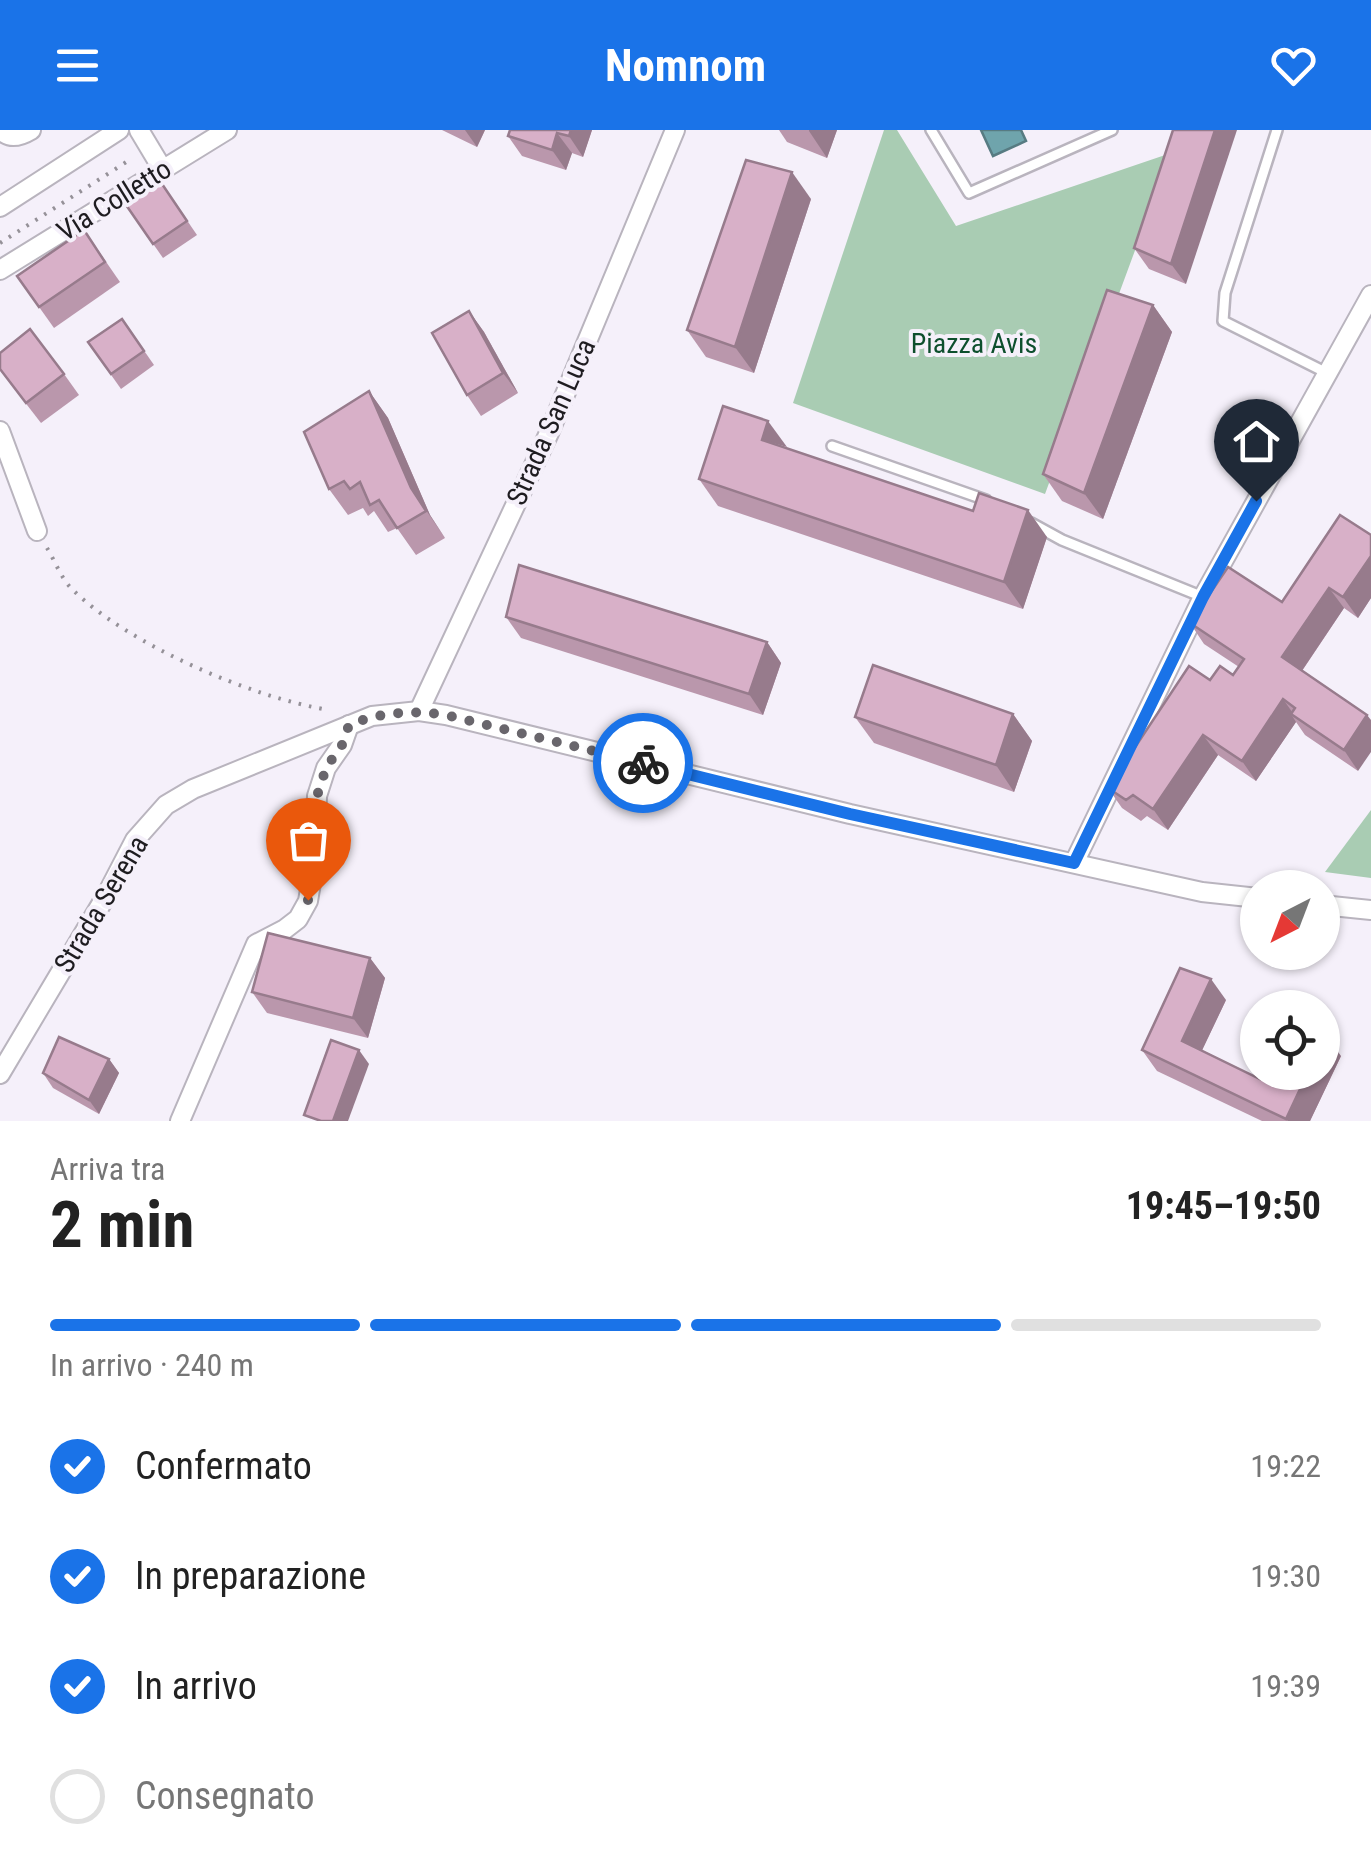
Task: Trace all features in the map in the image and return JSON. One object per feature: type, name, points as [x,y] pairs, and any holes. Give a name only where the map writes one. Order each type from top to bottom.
[{"type":"street","points":[[1,130],[14,137],[31,130]]},
{"type":"street","points":[[0,207],[119,130]]},
{"type":"street","points":[[138,130],[164,170]]},
{"type":"street","name":"Via Colletto","points":[[0,270],[227,130]]},
{"type":"street","name":"Strada San Luca","points":[[419,711],[549,433],[675,130]]},
{"type":"street","points":[[1074,863],[1203,597],[1371,295]]},
{"type":"street","points":[[0,431],[37,531]]},
{"type":"street","name":"Strada Serena","points":[[0,1074],[135,840],[166,805],[193,788],[372,716],[419,711],[446,715],[850,814],[1202,892],[1240,896]]},
{"type":"street","points":[[180,1121],[256,944],[298,919],[308,900],[315,860],[317,796],[326,768],[342,745],[349,725]]},
{"type":"street","points":[[1340,907],[1371,910]]},
{"type":"lane","points":[[931,130],[968,193],[1112,130]]},
{"type":"lane","points":[[1277,130],[1225,292],[1223,321],[1328,373]]},
{"type":"lane","points":[[832,446],[995,503]]},
{"type":"lane","points":[[1028,521],[1062,540],[1203,597]]},
{"type":"path","points":[[0,242],[149,147]]},
{"type":"path","points":[[37,531],[69,586],[120,629],[198,668],[295,704],[333,710]]},
{"type":"green space","name":"Piazza Avis","points":[[884,130],[897,130],[956,226],[1171,153],[1045,494],[793,403]]},
{"type":"green space","points":[[1371,810],[1371,878],[1326,870]]},
{"type":"water","points":[[981,130],[1021,130],[1026,141],[993,156]]},
{"type":"building","points":[[510,130],[571,130],[569,136],[557,133],[552,150],[508,136]]},
{"type":"building","points":[[1173,130],[1215,130],[1171,264],[1134,248]]},
{"type":"building","points":[[746,160],[792,172],[735,347],[687,330]]},
{"type":"building","points":[[158,178],[187,221],[153,244],[124,202]]},
{"type":"building","points":[[84,230],[105,262],[39,307],[17,276]]},
{"type":"building","points":[[1107,290],[1153,305],[1084,493],[1043,474]]},
{"type":"building","points":[[469,311],[503,373],[467,395],[432,333]]},
{"type":"building","points":[[122,319],[144,351],[111,374],[88,342]]},
{"type":"building","points":[[30,329],[64,374],[26,403],[0,369],[0,353]]},
{"type":"building","points":[[369,391],[411,488],[426,511],[397,528],[379,500],[370,505],[360,482],[350,489],[344,481],[329,489],[304,432]]},
{"type":"building","points":[[723,406],[768,421],[762,440],[973,511],[979,493],[1028,510],[1004,582],[699,479]]},
{"type":"building","points":[[1340,515],[1371,535],[1371,556],[1343,597],[1329,588],[1282,657],[1367,715],[1344,750],[1291,714],[1295,708],[1283,699],[1242,761],[1203,735],[1153,809],[1133,795],[1126,800],[1108,788],[1189,666],[1210,680],[1220,666],[1233,675],[1244,659],[1190,623],[1228,567],[1282,602]]},
{"type":"building","points":[[519,565],[767,642],[749,694],[506,617]]},
{"type":"building","points":[[873,665],[1013,714],[996,765],[855,717]]},
{"type":"building","points":[[268,933],[370,958],[353,1018],[252,992]]},
{"type":"building","points":[[1180,968],[1211,979],[1182,1041],[1240,1069],[1240,1090],[1300,1090],[1286,1119],[1142,1050]]},
{"type":"building","points":[[59,1037],[109,1059],[89,1100],[43,1073]]},
{"type":"building","points":[[331,1040],[359,1050],[333,1121],[321,1121],[304,1115]]},
{"type":"way so far","points":[[308,900],[315,860],[317,796],[326,768],[342,745],[349,725],[372,716],[419,711],[643,763]]},
{"type":"route","points":[[643,763],[1074,863],[1203,597],[1256,501]]}]
